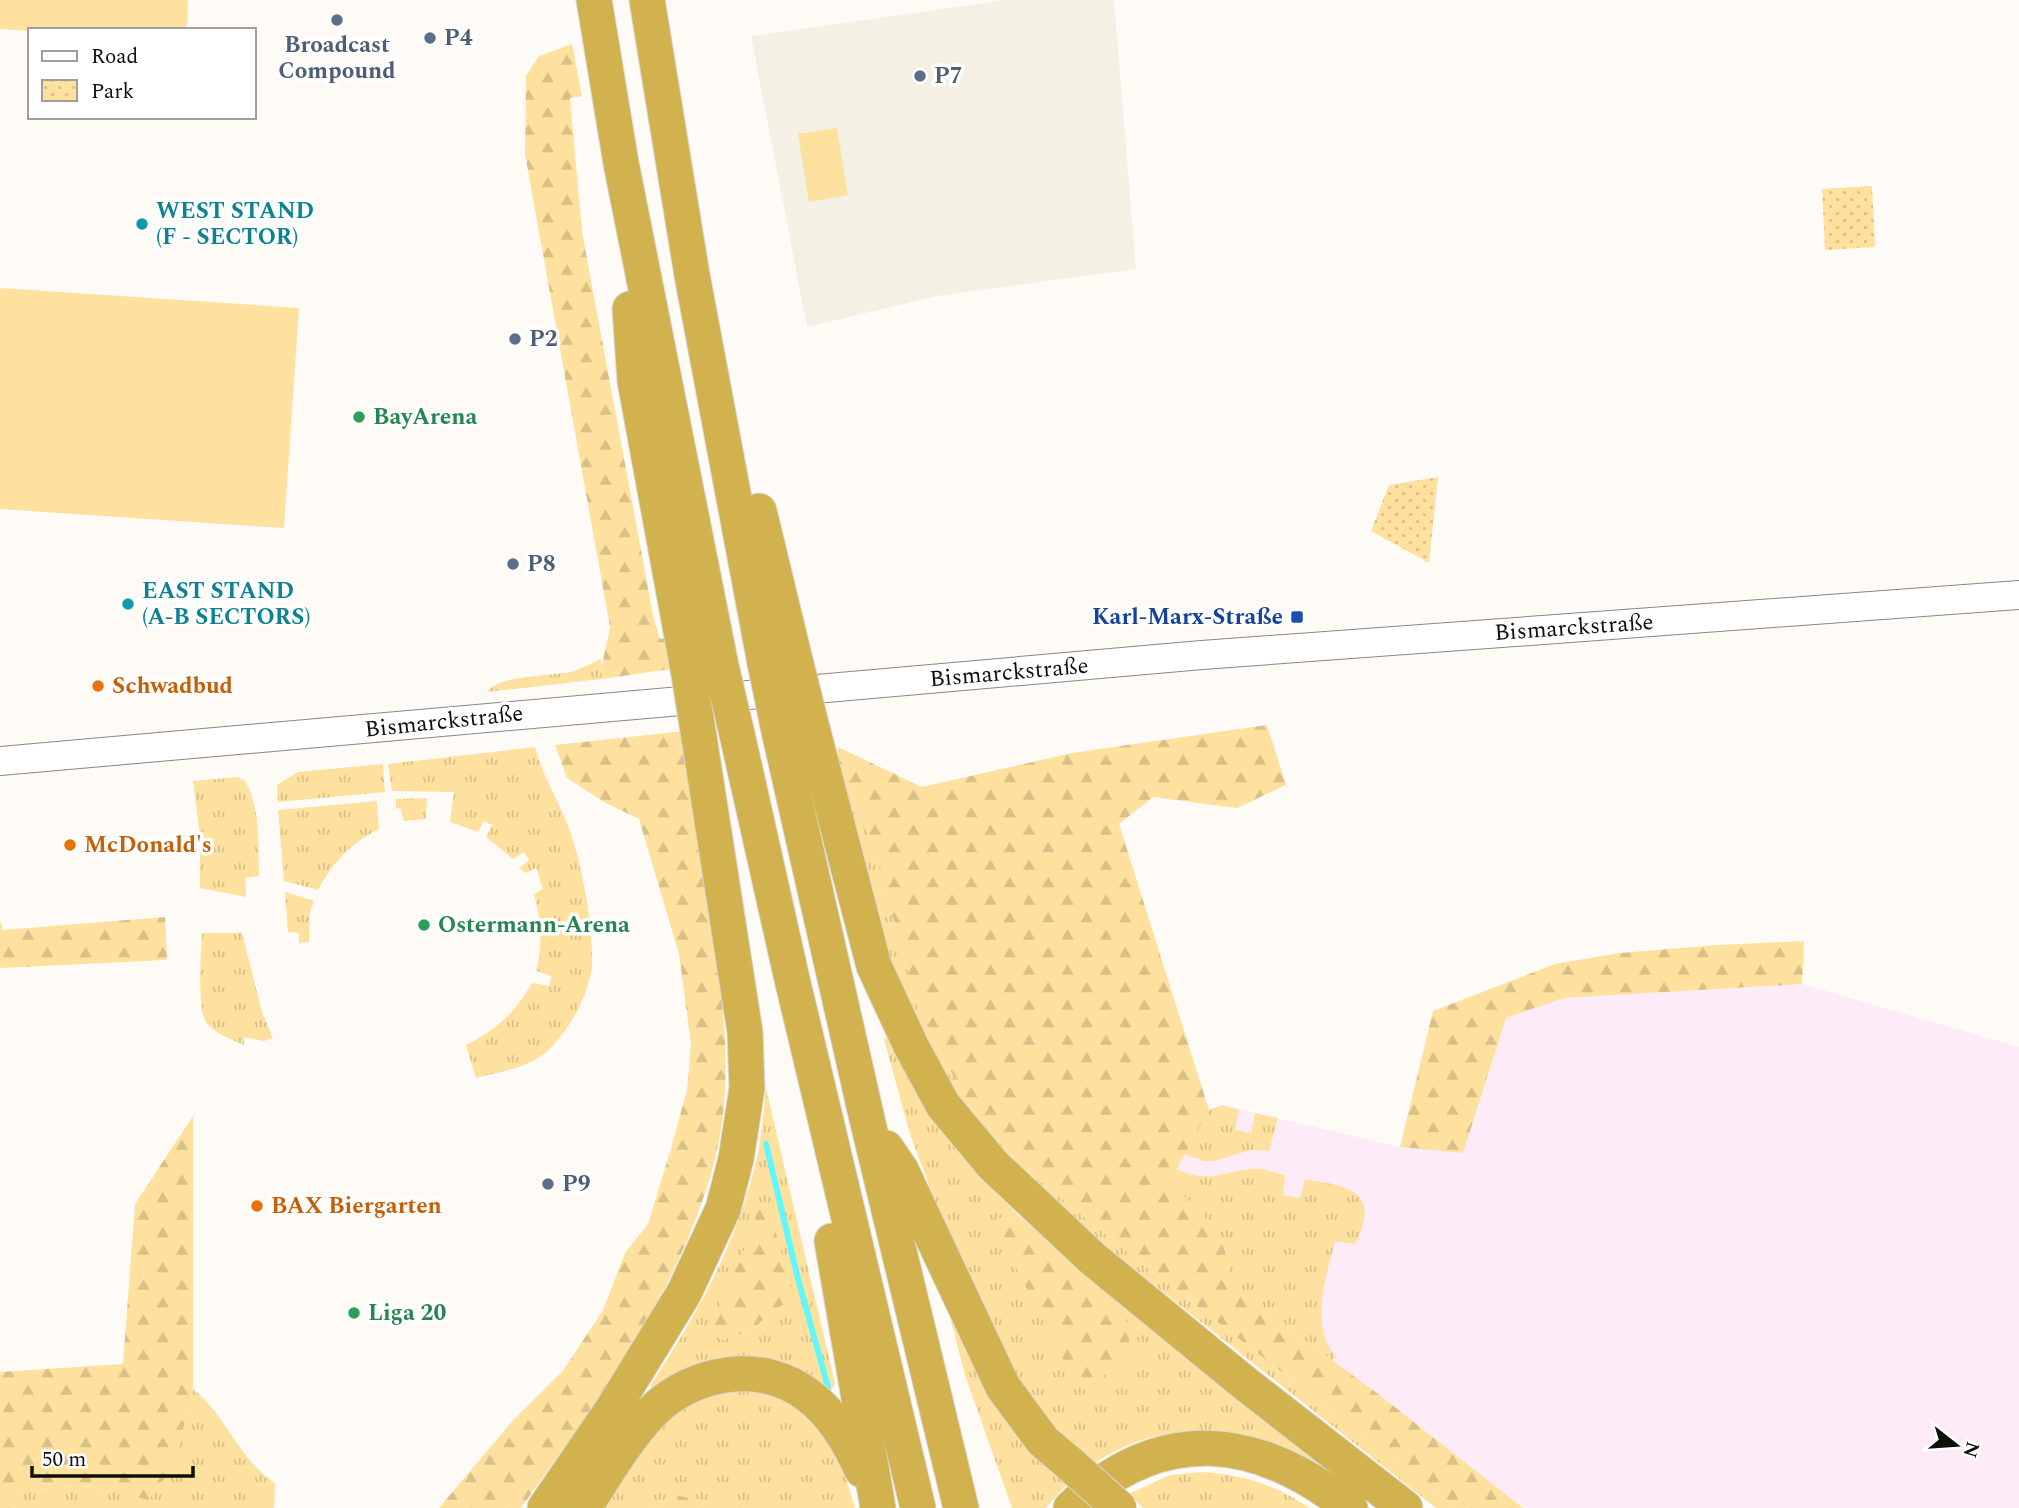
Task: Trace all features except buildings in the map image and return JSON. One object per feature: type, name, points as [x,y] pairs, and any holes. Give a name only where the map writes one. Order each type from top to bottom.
[{"type":"highway","points":[[594,0],[621,163],[635,381],[705,668],[737,734],[792,979],[918,1508]]},
{"type":"highway","points":[[647,0],[692,275],[796,729],[867,1119],[961,1508]]},
{"type":"highway","points":[[545,1508],[614,1407],[684,1293],[723,1209],[736,1159],[747,1088],[745,1032],[699,737],[705,668]]},
{"type":"highway","points":[[796,729],[874,966],[911,1046],[943,1105],[993,1165],[1092,1258],[1242,1381],[1405,1508]]},
{"type":"highway","points":[[792,979],[795,1079],[835,1256],[878,1507]]},
{"type":"highway","points":[[867,1119],[901,1170],[1003,1387],[1043,1440],[1119,1508]]},
{"type":"highway","points":[[584,1508],[631,1438],[653,1411],[691,1385],[739,1374],[781,1381],[801,1390],[820,1406],[850,1445],[878,1507]]},
{"type":"highway","points":[[1071,1508],[1112,1474],[1130,1464],[1183,1450],[1223,1449],[1275,1461],[1305,1477],[1350,1508]]},
{"type":"main road","name":"Bismarckstraße","points":[[0,761],[1188,656],[2019,595]]},
{"type":"shaded area","points":[[1006,0],[1114,0],[1136,269],[937,296],[807,327],[751,36]]},
{"type":"shaded area","points":[[1802,984],[2019,1047],[2019,1508],[1523,1508],[1377,1393],[1234,1289],[1169,1181],[1209,1110],[1222,1105],[1400,1147],[1463,1153],[1506,1018],[1564,998]]},
{"type":"green space","points":[[0,0],[188,0],[186,28],[0,29]]},
{"type":"green space","points":[[572,44],[582,96],[570,98],[582,232],[653,615],[660,639],[673,637],[677,668],[602,679],[610,627],[525,154],[526,76],[539,56]]},
{"type":"green space","points":[[837,128],[848,195],[809,202],[798,134]]},
{"type":"green space","points":[[1872,186],[1875,247],[1825,250],[1822,189]]},
{"type":"green space","points":[[0,288],[299,308],[284,528],[0,509]]},
{"type":"green space","points":[[1438,477],[1429,563],[1371,531],[1389,485]]},
{"type":"green space","points":[[601,659],[602,679],[487,692],[502,682],[571,672]]},
{"type":"green space","points":[[1267,725],[1286,785],[1237,808],[1153,797],[1119,824],[1209,1110],[1170,1181],[1221,1235],[1234,1289],[1377,1393],[1523,1508],[1457,1508],[1021,1166],[973,1109],[941,1055],[913,990],[866,822],[837,766],[838,747],[922,787],[1072,753]]},
{"type":"green space","points":[[684,731],[693,778],[697,842],[717,962],[725,1043],[722,1123],[714,1163],[699,1210],[658,1300],[607,1386],[521,1508],[439,1508],[514,1419],[563,1371],[603,1310],[625,1253],[648,1224],[687,1090],[691,1044],[679,954],[639,819],[604,802],[567,778],[555,745]]},
{"type":"green space","points":[[535,747],[578,857],[591,931],[590,976],[581,1004],[573,1018],[544,1054],[519,1067],[476,1078],[466,1045],[504,1020],[532,983],[549,986],[551,976],[536,971],[540,932],[534,894],[543,889],[536,868],[526,873],[519,868],[529,860],[524,852],[513,859],[486,837],[492,825],[484,821],[478,832],[450,822],[454,792],[392,791],[388,764]]},
{"type":"green space","points":[[383,764],[385,792],[278,802],[277,785],[298,772]]},
{"type":"green space","points":[[837,766],[866,822],[913,990],[941,1055],[973,1109],[1021,1166],[1457,1508],[1436,1508],[1038,1193],[948,1086],[904,1001]]},
{"type":"green space","points":[[239,777],[245,781],[250,792],[258,827],[259,876],[245,878],[246,897],[200,888],[200,836],[193,781]]},
{"type":"green space","points":[[427,798],[426,819],[404,821],[400,808],[396,809],[396,799]]},
{"type":"green space","points":[[377,801],[379,829],[344,854],[318,890],[284,881],[278,810]]},
{"type":"green space","points":[[285,892],[314,901],[310,912],[309,942],[299,943],[299,933],[288,932]]},
{"type":"green space","points":[[165,917],[167,960],[0,968],[0,921],[3,930]]},
{"type":"green space","points":[[202,933],[242,933],[262,1012],[273,1038],[264,1041],[244,1037],[244,1045],[219,1033],[206,1022],[201,1005]]},
{"type":"green space","points":[[1804,941],[1802,984],[1564,998],[1506,1018],[1463,1153],[1400,1147],[1433,1011],[1555,964],[1620,953]]},
{"type":"green space","points":[[887,1038],[929,1111],[981,1176],[1020,1217],[992,1219],[1108,1289],[1332,1473],[1296,1452],[1259,1438],[1220,1431],[1182,1432],[1144,1440],[1108,1455],[1075,1478],[1046,1508],[1012,1508],[965,1375],[948,1309],[985,1389],[1006,1422],[1028,1446],[1083,1453],[1050,1423],[1014,1376],[948,1234],[930,1188],[910,1134],[884,1039]]},
{"type":"green space","points":[[766,1088],[835,1384],[831,1391],[832,1399],[814,1387],[660,1393],[650,1386],[710,1284],[745,1202],[758,1152]],"holes":[[[761,1204],[775,1309],[751,1331],[721,1340],[747,1243]]]},
{"type":"green space","points":[[1222,1105],[1239,1110],[1235,1130],[1251,1133],[1255,1113],[1278,1118],[1269,1151],[1250,1150],[1215,1161],[1204,1161],[1184,1154],[1209,1110]]},
{"type":"green space","points":[[193,1116],[193,1389],[175,1463],[149,1500],[84,1485],[18,1491],[16,1508],[0,1508],[0,1372],[123,1364],[135,1204]]},
{"type":"green space","points":[[1176,1169],[1197,1176],[1214,1176],[1260,1169],[1285,1175],[1283,1195],[1300,1198],[1305,1179],[1346,1188],[1361,1199],[1364,1208],[1362,1229],[1355,1244],[1335,1241],[1324,1286],[1321,1316],[1323,1331],[1336,1357],[1332,1360],[1234,1289],[1221,1235],[1169,1181]]},
{"type":"green space","points":[[760,1203],[770,1211],[794,1299],[775,1309],[751,1331],[721,1340],[708,1331],[747,1243]]},
{"type":"green space","points":[[1020,1217],[1108,1289],[1128,1325],[1130,1363],[1078,1388],[991,1219]]},
{"type":"green space","points":[[754,1388],[795,1403],[834,1438],[855,1508],[744,1508],[675,1495],[653,1508],[602,1508],[639,1452],[669,1416],[711,1393]]},
{"type":"green space","points":[[193,1389],[215,1411],[252,1462],[275,1483],[274,1508],[16,1508],[18,1491],[84,1485],[149,1499],[175,1463]]},
{"type":"green space","points":[[1201,1472],[1258,1482],[1310,1508],[1143,1508],[1133,1498],[1122,1497],[1170,1475]]},
{"type":"green space","points":[[675,1495],[744,1508],[653,1508]]},
{"type":"waterway","points":[[766,1144],[798,1279],[828,1387]]},
{"type":"place","name":"Broadcast Compound","points":[[337,20]]},
{"type":"place","name":"P4","points":[[430,38]]},
{"type":"place","name":"P7","points":[[920,76]]},
{"type":"place","name":"WEST STAND (F - SECTOR)","points":[[142,224]]},
{"type":"place","name":"P2","points":[[515,339]]},
{"type":"place","name":"BayArena","points":[[359,417]]},
{"type":"place","name":"P8","points":[[513,564]]},
{"type":"place","name":"EAST STAND (A-B SECTORS)","points":[[128,604]]},
{"type":"place","name":"Karl-Marx-Straße","points":[[1297,617]]},
{"type":"place","name":"Schwadbud","points":[[98,686]]},
{"type":"place","name":"McDonald's","points":[[70,845]]},
{"type":"place","name":"Ostermann-Arena","points":[[424,925]]},
{"type":"place","name":"P9","points":[[548,1184]]},
{"type":"place","name":"BAX Biergarten","points":[[257,1206]]},
{"type":"place","name":"Liga 20","points":[[354,1313]]}]
